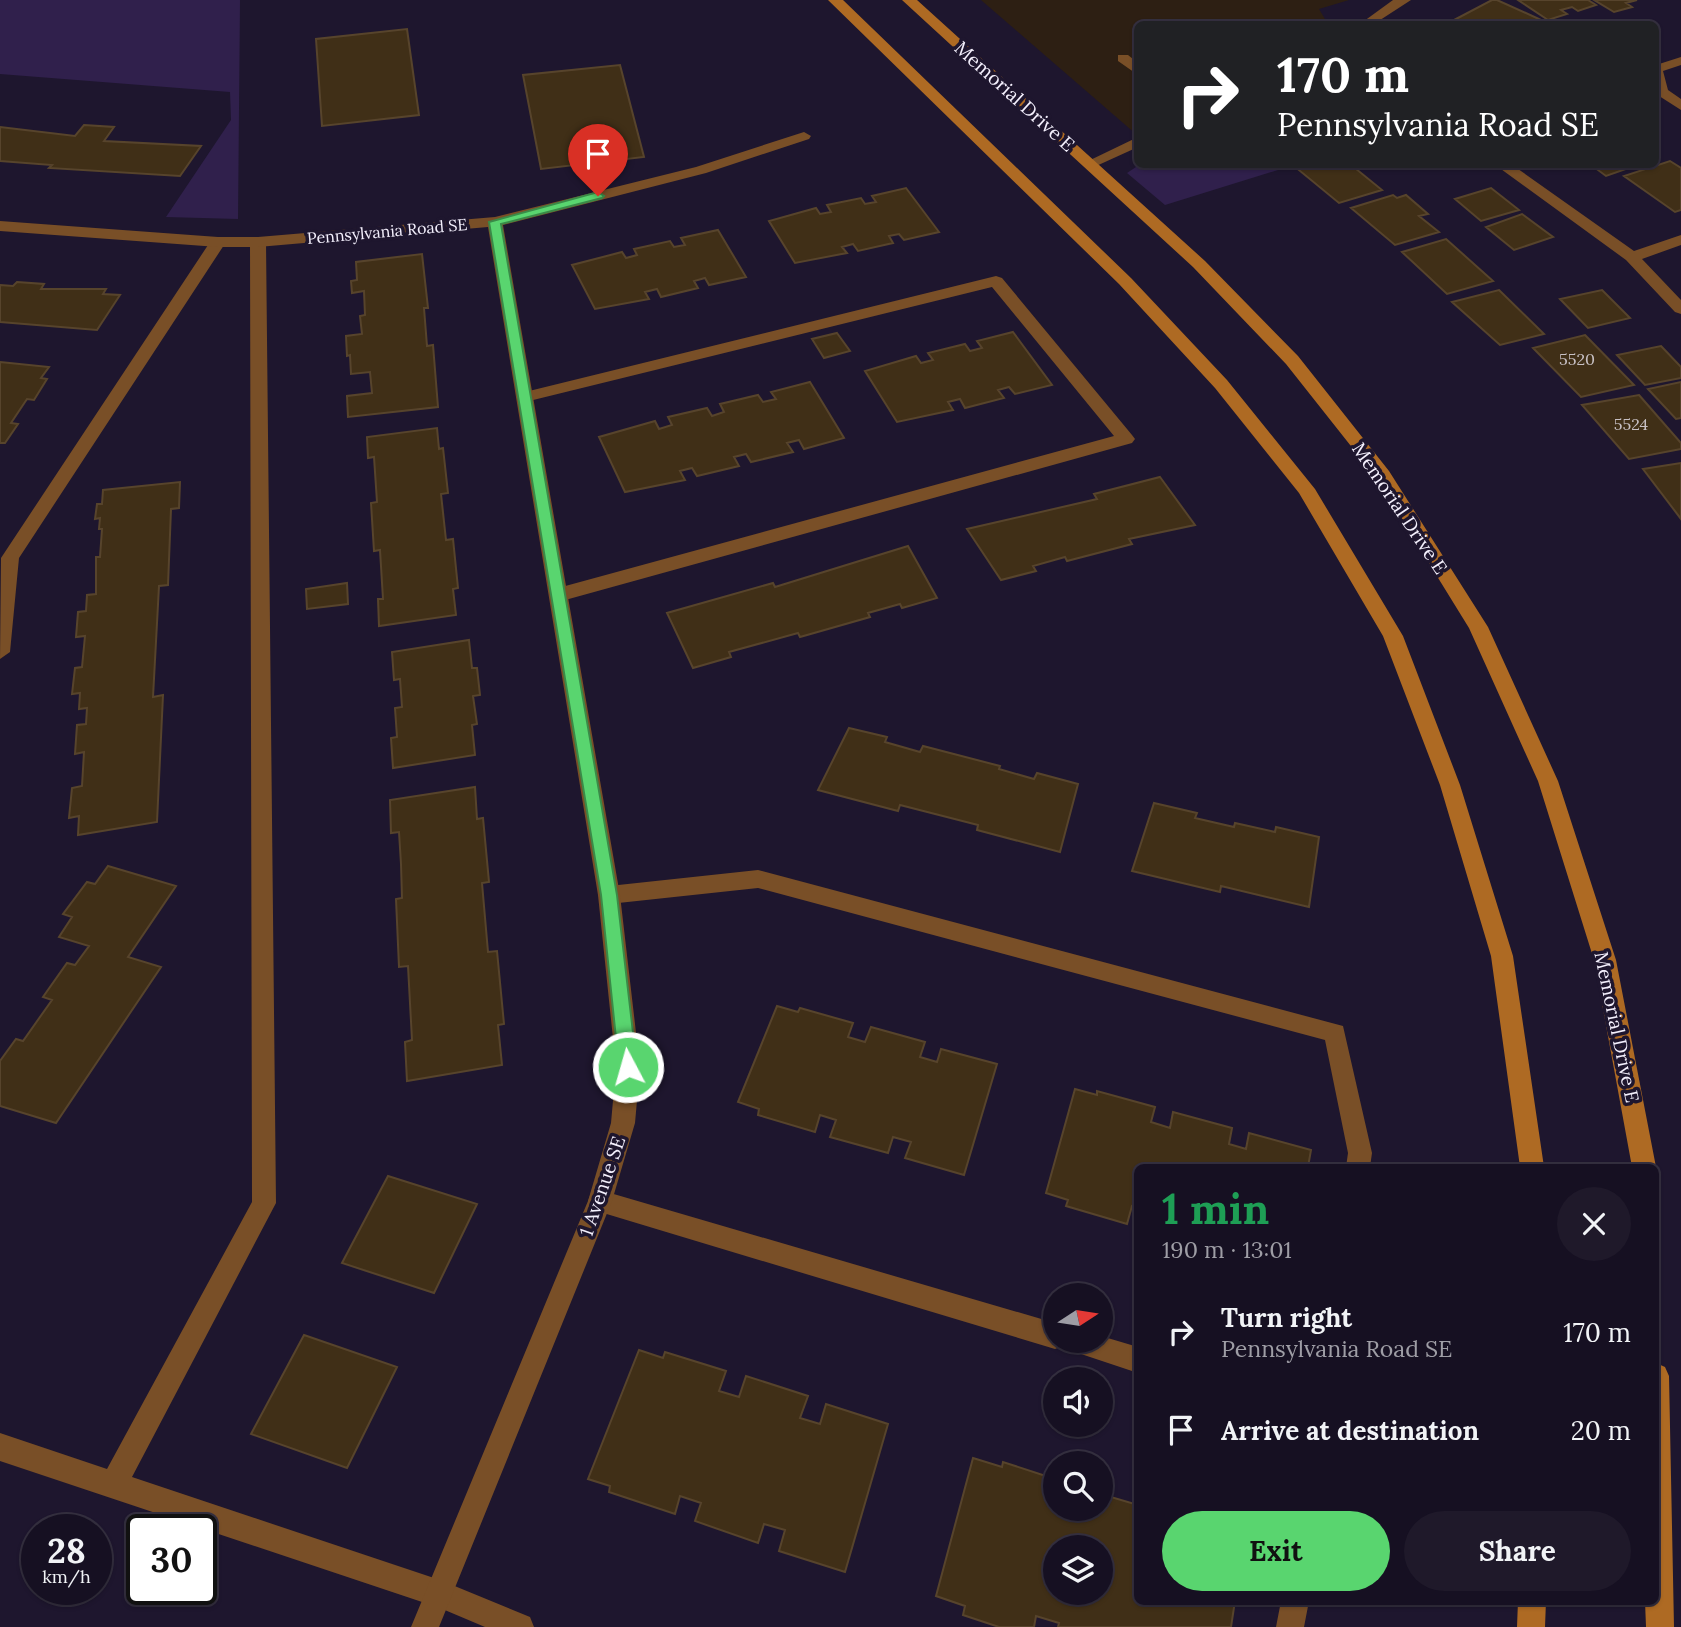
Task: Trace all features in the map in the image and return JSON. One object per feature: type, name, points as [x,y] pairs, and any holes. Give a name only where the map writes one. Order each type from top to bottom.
[{"type":"main road","points":[[835,0],[1125,281],[1221,384],[1313,500],[1393,636],[1450,785],[1502,956],[1532,1164]]},
{"type":"main road","name":"Memorial Drive E","points":[[909,0],[1199,264],[1292,360],[1382,475],[1478,628],[1548,781],[1605,960],[1643,1164]]},
{"type":"main road","points":[[1659,1564],[1660,1627]]},
{"type":"main road","points":[[1531,1627],[1532,1605]]},
{"type":"street","points":[[1370,21],[1388,7],[1404,0]]},
{"type":"street","points":[[1123,58],[1134,68]]},
{"type":"street","points":[[1659,69],[1681,61]]},
{"type":"street","points":[[1659,83],[1661,92],[1681,106]]},
{"type":"street","name":"Pennsylvania Road SE","points":[[0,226],[218,242],[258,242],[495,222],[701,170],[804,136]]},
{"type":"street","points":[[1089,164],[1134,143]]},
{"type":"street","points":[[1507,168],[1632,257],[1681,309]]},
{"type":"street","name":"1 Avenue SE","points":[[425,1627],[600,1201],[623,1123],[628,1067],[609,895],[495,222]]},
{"type":"street","points":[[1632,257],[1681,240]]},
{"type":"street","points":[[0,652],[10,558],[218,242]]},
{"type":"street","points":[[113,1485],[264,1203],[258,242]]},
{"type":"street","points":[[525,397],[996,281],[1126,439],[558,595]]},
{"type":"street","points":[[609,895],[758,879],[1335,1033],[1360,1153],[1359,1164]]},
{"type":"street","points":[[600,1201],[1043,1332]]},
{"type":"street","points":[[1113,1353],[1134,1359]]},
{"type":"street","points":[[0,1447],[440,1594],[520,1627]]},
{"type":"street","points":[[1290,1627],[1294,1605]]},
{"type":"shaded area","points":[[0,0],[240,0],[238,219],[166,217],[231,120],[230,92],[0,74]]},
{"type":"shaded area","points":[[981,0],[1349,0],[1319,9],[1326,21],[1134,21],[1134,132]]},
{"type":"shaded area","points":[[1134,168],[1284,168],[1165,205],[1127,173]]},
{"type":"building","points":[[1492,0],[1497,0],[1539,19],[1461,21],[1456,19]]},
{"type":"building","points":[[1518,0],[1588,0],[1596,5],[1578,11],[1572,7],[1561,10],[1567,14],[1548,20]]},
{"type":"building","points":[[1594,0],[1637,0],[1626,3],[1632,7],[1614,12]]},
{"type":"building","points":[[407,29],[419,115],[322,126],[316,39]]},
{"type":"building","points":[[620,65],[644,157],[541,169],[523,75]]},
{"type":"building","points":[[84,125],[114,127],[104,141],[201,146],[180,176],[49,168],[52,165],[0,161],[0,127],[75,136]]},
{"type":"building","points":[[1670,161],[1681,168],[1681,210],[1675,212],[1624,176],[1649,168],[1659,168],[1659,165]]},
{"type":"building","points":[[1296,168],[1355,168],[1382,190],[1339,203]]},
{"type":"building","points":[[1595,168],[1629,168],[1606,176]]},
{"type":"building","points":[[906,188],[939,232],[904,240],[899,234],[889,236],[893,243],[858,251],[853,244],[842,247],[847,253],[795,263],[769,221],[816,208],[820,214],[831,212],[827,205],[861,198],[865,204],[876,202],[872,196]]},
{"type":"building","points":[[1491,188],[1519,210],[1481,221],[1455,199]]},
{"type":"building","points":[[1393,195],[1397,198],[1406,195],[1428,214],[1419,216],[1439,232],[1395,245],[1351,208]]},
{"type":"building","points":[[1522,214],[1553,237],[1514,250],[1486,227]]},
{"type":"building","points":[[718,230],[746,277],[709,285],[705,278],[694,281],[698,288],[661,297],[657,289],[645,292],[649,299],[595,309],[572,265],[622,252],[626,258],[637,255],[634,249],[670,241],[674,247],[685,245],[681,238]]},
{"type":"building","points":[[1446,239],[1493,281],[1447,294],[1402,252]]},
{"type":"building","points":[[422,254],[428,308],[424,308],[427,346],[433,345],[438,407],[348,417],[347,396],[372,393],[370,372],[351,374],[350,355],[347,356],[346,336],[362,334],[360,316],[365,315],[364,291],[352,293],[351,281],[357,280],[356,262]]},
{"type":"building","points":[[17,282],[44,284],[41,289],[106,289],[103,294],[120,295],[97,330],[0,322],[0,285],[13,286]]},
{"type":"building","points":[[1499,290],[1544,334],[1500,345],[1452,302]]},
{"type":"building","points":[[1602,290],[1630,318],[1588,328],[1560,299]]},
{"type":"building","points":[[1013,332],[1052,385],[1015,394],[1009,387],[998,390],[1004,398],[965,408],[960,399],[948,402],[953,410],[897,422],[865,371],[916,356],[921,363],[933,360],[928,353],[965,344],[970,351],[982,348],[977,341]]},
{"type":"building","points":[[837,333],[850,351],[824,358],[812,339]]},
{"type":"building","points":[[1585,335],[1634,385],[1581,397],[1533,348]]},
{"type":"building","points":[[1661,346],[1681,367],[1681,378],[1645,385],[1617,355]]},
{"type":"building","points":[[0,362],[49,367],[41,378],[47,379],[34,400],[27,399],[11,423],[18,424],[5,443],[0,443]]},
{"type":"building","points":[[810,382],[844,438],[804,449],[799,440],[787,443],[793,452],[751,462],[746,454],[734,457],[739,466],[697,476],[692,468],[680,471],[685,480],[625,492],[599,437],[655,421],[659,429],[672,425],[668,417],[707,408],[712,416],[724,412],[720,404],[758,395],[763,402],[776,399],[771,392]]},
{"type":"building","points":[[1681,382],[1681,418],[1676,419],[1648,389]]},
{"type":"building","points":[[1639,395],[1681,443],[1681,449],[1629,459],[1582,405]]},
{"type":"building","points":[[437,428],[439,449],[443,448],[448,493],[441,494],[446,540],[453,539],[458,588],[453,589],[456,615],[379,626],[378,599],[383,599],[380,550],[374,551],[371,503],[377,502],[374,457],[368,458],[367,437]]},
{"type":"building","points":[[1681,463],[1681,519],[1643,469]]},
{"type":"building","points":[[1160,477],[1195,525],[1129,539],[1132,544],[1067,561],[1065,557],[1033,566],[1036,571],[1001,580],[967,529],[1097,499],[1094,494]]},
{"type":"building","points":[[180,482],[179,508],[171,509],[168,585],[159,586],[153,697],[163,695],[157,822],[78,835],[79,816],[69,818],[72,788],[82,786],[84,752],[75,754],[77,725],[86,724],[87,708],[79,709],[80,693],[72,694],[75,668],[82,667],[85,636],[76,637],[78,612],[86,611],[87,595],[96,594],[96,557],[100,557],[102,529],[99,529],[100,518],[95,519],[97,504],[102,504],[103,490]]},
{"type":"building","points":[[908,546],[937,598],[902,608],[900,604],[868,613],[870,617],[800,637],[798,633],[729,652],[731,657],[693,668],[667,613],[773,583],[775,587]]},
{"type":"building","points":[[347,583],[348,604],[307,609],[306,589]]},
{"type":"building","points":[[469,640],[472,668],[477,668],[480,695],[473,696],[477,724],[472,725],[475,755],[393,768],[391,738],[397,737],[395,708],[402,707],[400,679],[394,680],[392,652]]},
{"type":"building","points":[[849,728],[887,737],[885,742],[920,752],[923,746],[1000,766],[999,769],[1034,779],[1037,773],[1078,784],[1060,852],[977,830],[978,825],[900,805],[898,811],[818,790]]},
{"type":"building","points":[[475,787],[477,819],[483,818],[489,882],[482,883],[488,952],[497,951],[504,1024],[498,1025],[502,1065],[407,1081],[405,1042],[412,1040],[408,966],[399,967],[396,899],[402,898],[401,864],[399,832],[391,833],[390,800]]},
{"type":"building","points":[[1154,803],[1197,813],[1195,818],[1234,827],[1235,823],[1275,832],[1276,827],[1319,837],[1309,907],[1221,886],[1220,892],[1132,871]]},
{"type":"building","points":[[108,866],[176,886],[128,957],[161,967],[56,1123],[0,1106],[0,1061],[16,1039],[23,1041],[52,1000],[43,997],[67,963],[75,965],[89,946],[59,937],[72,917],[63,914],[87,882],[95,884]]},
{"type":"building","points":[[777,1006],[798,1012],[800,1008],[853,1023],[848,1037],[865,1042],[871,1027],[925,1042],[920,1057],[937,1062],[941,1049],[997,1064],[964,1175],[905,1158],[911,1142],[893,1137],[888,1153],[830,1137],[836,1120],[820,1115],[815,1132],[758,1115],[759,1109],[738,1102]]},
{"type":"building","points":[[1075,1089],[1097,1095],[1097,1091],[1155,1107],[1151,1122],[1170,1128],[1173,1112],[1232,1128],[1229,1144],[1246,1149],[1249,1133],[1311,1150],[1309,1164],[1134,1164],[1134,1206],[1127,1224],[1066,1206],[1068,1200],[1046,1193]]},
{"type":"building","points":[[388,1176],[477,1204],[434,1293],[342,1263]]},
{"type":"building","points":[[304,1335],[397,1367],[347,1468],[251,1434]]},
{"type":"building","points":[[639,1350],[663,1358],[665,1352],[726,1371],[719,1391],[739,1397],[746,1376],[808,1396],[800,1418],[820,1424],[826,1404],[888,1424],[845,1572],[779,1551],[785,1530],[764,1524],[758,1543],[695,1521],[701,1503],[680,1496],[675,1514],[609,1492],[610,1486],[588,1479]]},
{"type":"building","points":[[973,1458],[1002,1467],[1003,1462],[1043,1475],[1043,1521],[1113,1521],[1113,1498],[1134,1504],[1134,1605],[1234,1605],[1231,1627],[1058,1627],[1059,1623],[1036,1616],[1034,1627],[999,1627],[963,1615],[965,1606],[936,1596]]},
{"type":"route","points":[[598,196],[495,222],[609,895],[628,1067]]}]
